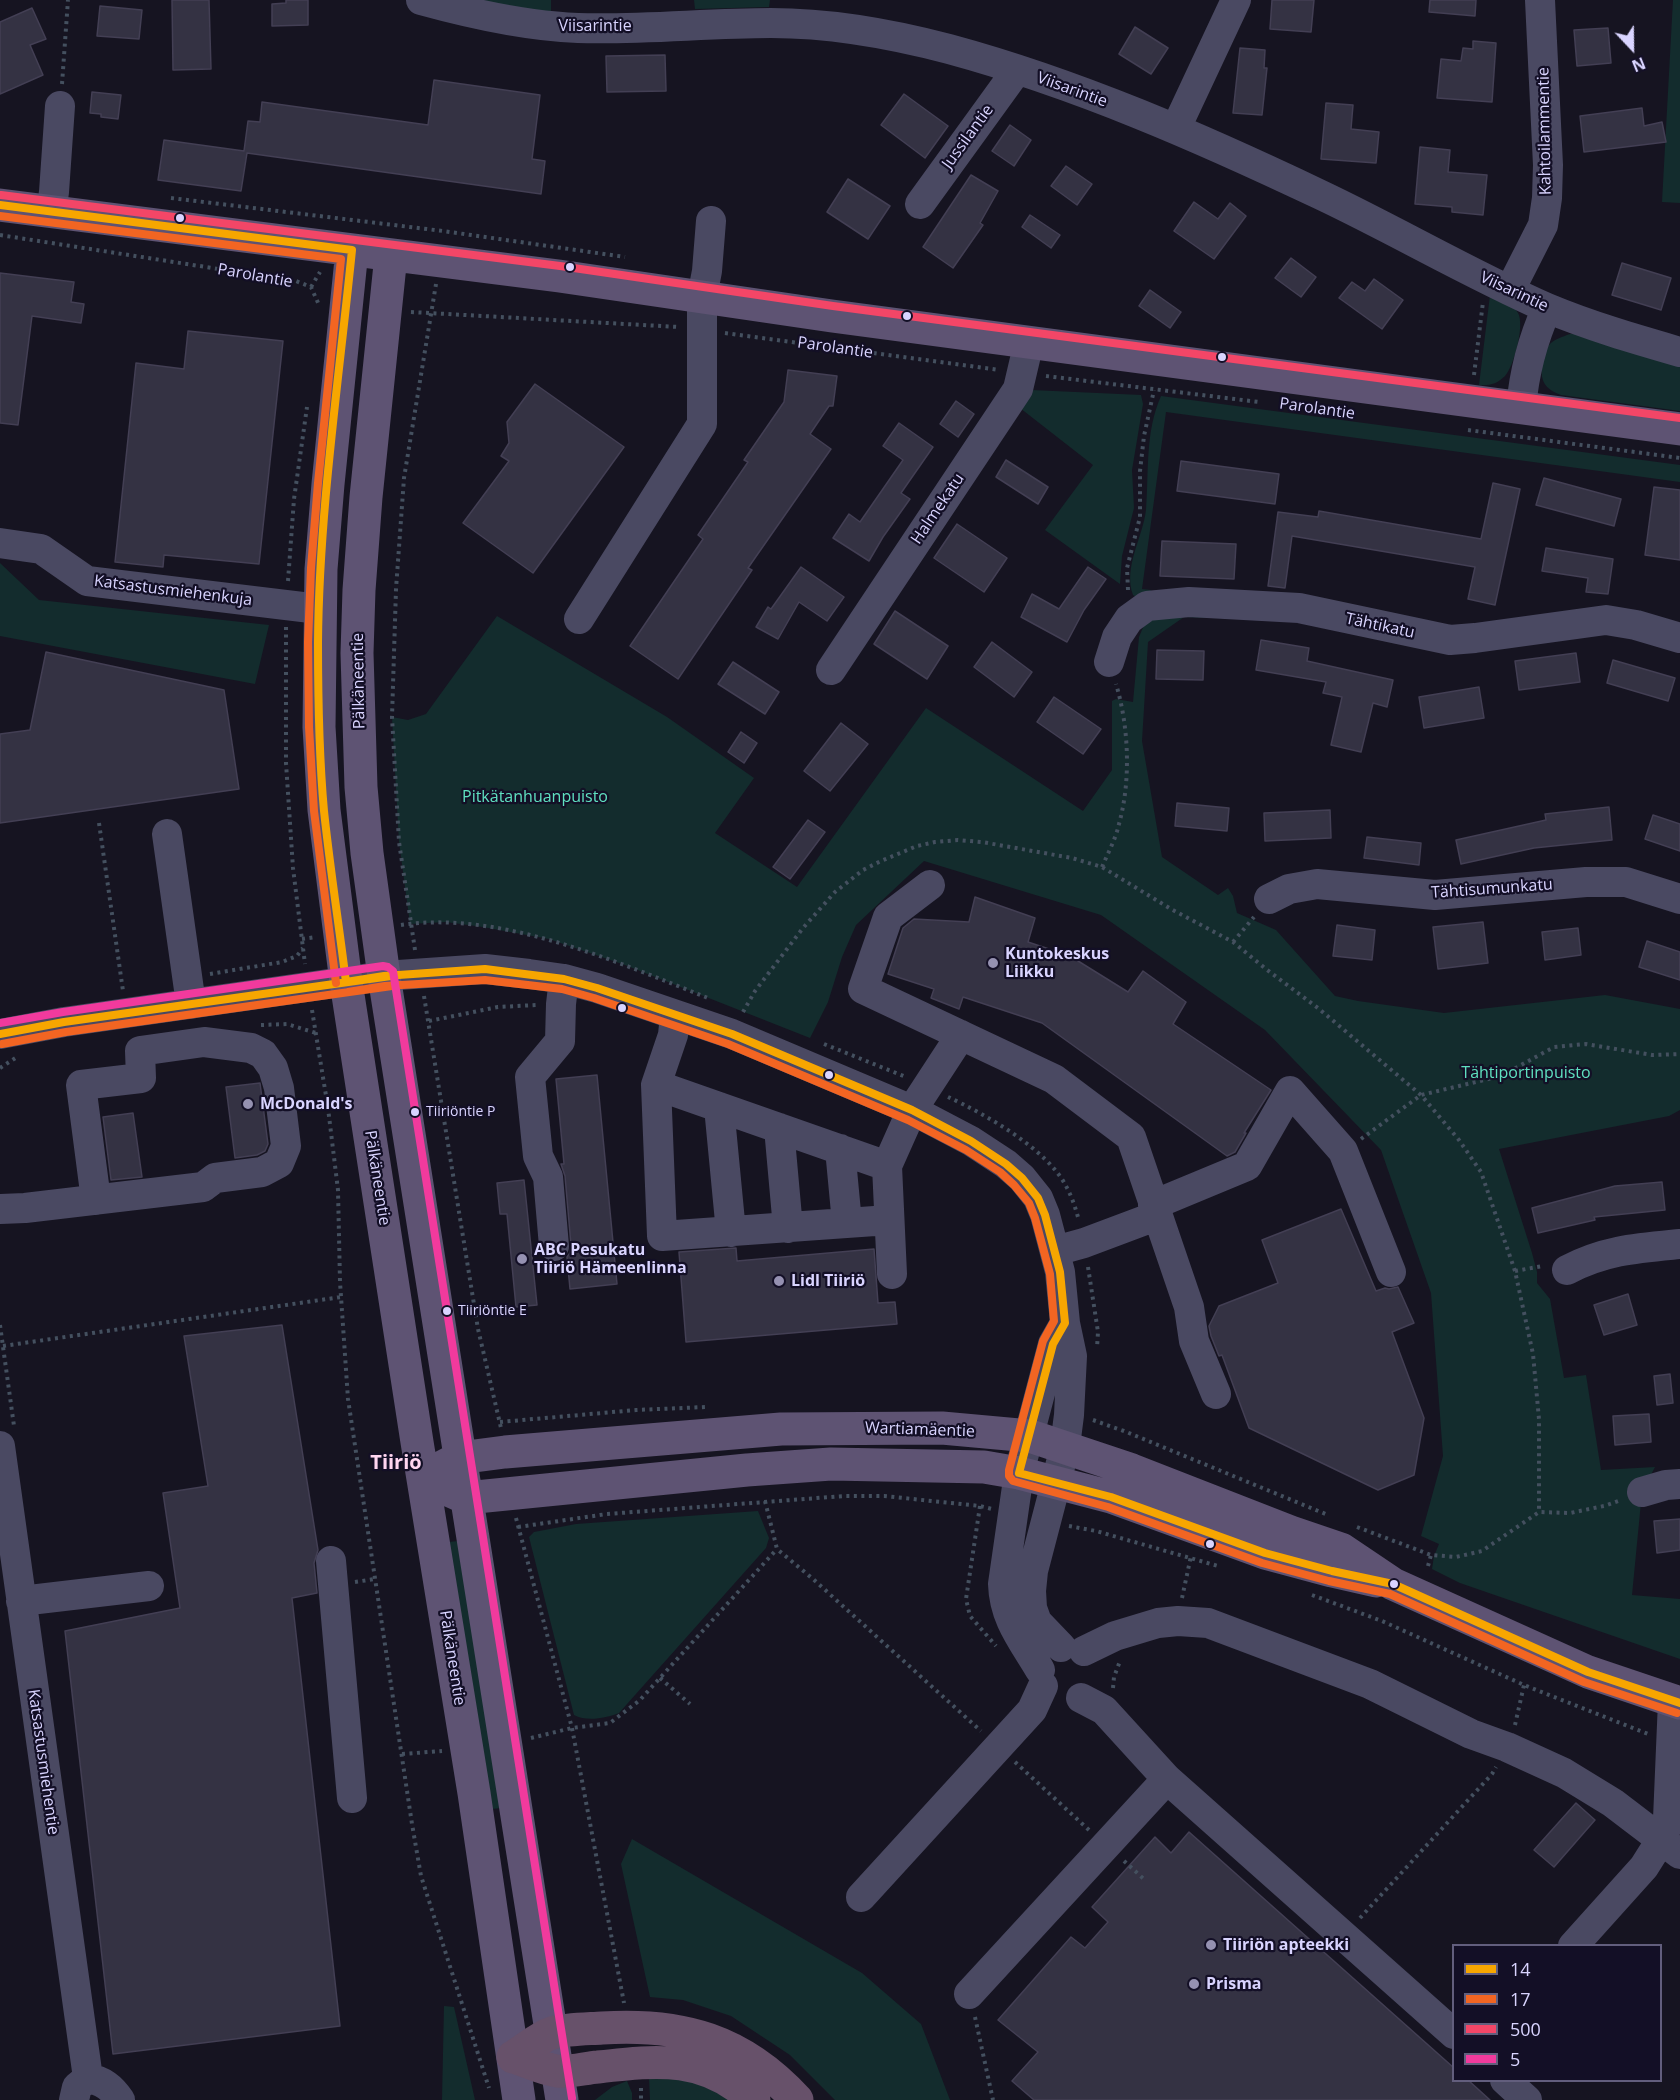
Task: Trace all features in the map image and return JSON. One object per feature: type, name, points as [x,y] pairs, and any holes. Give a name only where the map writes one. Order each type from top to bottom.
[{"type":"highway","points":[[754,2100],[733,2083],[691,2065],[668,2061],[642,2062],[559,2086],[513,2057],[551,2034],[621,2027],[666,2030],[702,2036],[749,2058],[769,2073],[797,2100]]},
{"type":"main road","name":"Parolantie","points":[[0,205],[391,255],[442,246],[1026,357],[1466,420],[1521,408],[1680,429]]},
{"type":"main road","name":"Pälkäneentie","points":[[352,250],[328,308],[327,484],[319,609],[319,727],[324,810],[346,982],[472,1781],[513,2057],[504,2095]]},
{"type":"main road","name":"Pälkäneentie","points":[[391,255],[366,497],[359,590],[357,653],[361,787],[367,853],[459,1458],[497,1682],[559,2086]]},
{"type":"main road","name":"Wartiamäentie","points":[[423,1478],[459,1458],[505,1452],[781,1429],[942,1428],[1030,1436],[1065,1446],[1341,1549],[1393,1584],[1588,1672],[1677,1702]]},
{"type":"main road","name":"Wartiamäentie","points":[[466,1498],[736,1471],[831,1464],[984,1467],[1019,1473],[1111,1497],[1265,1553],[1332,1572],[1393,1584]]},
{"type":"main road","points":[[423,1478],[466,1498]]},
{"type":"street","name":"Viisarintie","points":[[421,0],[514,21],[579,28],[774,23],[811,25],[915,40],[950,49],[1017,70],[1176,128],[1323,196],[1547,308],[1597,327],[1680,352]]},
{"type":"street","points":[[1176,128],[1236,0]]},
{"type":"street","name":"Kahtoilammentie","points":[[1500,285],[1543,225],[1547,198],[1548,165],[1540,0]]},
{"type":"street","name":"Jussilantie","points":[[920,204],[1017,70]]},
{"type":"street","points":[[51,212],[60,106]]},
{"type":"street","points":[[579,619],[702,424],[702,297],[707,271],[711,221]]},
{"type":"street","points":[[1521,408],[1524,381],[1538,328],[1547,308]]},
{"type":"street","name":"Halmekatu","points":[[831,670],[1018,388],[1026,357]]},
{"type":"street","name":"Katsastusmiehenkuja","points":[[0,543],[41,549],[87,581],[319,609]]},
{"type":"street","name":"Tähtikatu","points":[[1129,619],[1147,606],[1189,602],[1299,608],[1450,640],[1606,620],[1636,625],[1680,638]]},
{"type":"street","points":[[1109,662],[1117,637],[1129,619]]},
{"type":"street","points":[[167,834],[191,1004]]},
{"type":"street","name":"Tähtisumunkatu","points":[[1269,899],[1288,889],[1317,884],[1436,895],[1586,882],[1626,882],[1680,899]]},
{"type":"street","points":[[930,885],[888,917],[863,989],[1054,1079],[1131,1137],[1189,1307],[1194,1341],[1216,1394]]},
{"type":"street","points":[[0,1034],[64,1022],[384,976],[485,969],[564,979],[732,1034],[912,1110],[971,1141],[1006,1164],[1022,1178],[1038,1198],[1045,1215],[1060,1272],[1065,1323],[1072,1356],[1069,1415],[1065,1446],[1033,1571],[1032,1608],[1037,1622],[1073,1685]]},
{"type":"street","points":[[554,1246],[548,1177],[538,1156],[531,1077],[560,1041],[564,979]]},
{"type":"street","points":[[675,1016],[673,1035],[656,1085],[662,1236],[889,1220]]},
{"type":"street","points":[[892,1274],[887,1166],[912,1110],[961,1035]]},
{"type":"street","points":[[0,1209],[25,1208],[96,1200],[203,1187],[215,1178],[262,1172],[279,1163],[286,1146],[279,1088],[273,1068],[263,1054],[251,1048],[204,1042],[140,1051],[141,1078],[81,1085],[96,1200]]},
{"type":"street","points":[[656,1085],[887,1166]]},
{"type":"street","points":[[1055,1251],[1084,1243],[1247,1166],[1290,1091],[1344,1151],[1391,1272]]},
{"type":"street","points":[[719,1107],[731,1232]]},
{"type":"street","points":[[779,1128],[788,1228]]},
{"type":"street","points":[[840,1149],[847,1223]]},
{"type":"street","points":[[1567,1270],[1590,1258],[1629,1248],[1680,1244]]},
{"type":"street","points":[[1065,1323],[1053,1344],[1019,1473],[1004,1563],[1003,1598],[1008,1617],[1167,1779],[1452,2032]]},
{"type":"street","name":"Katsastusmiehentie","points":[[0,1446],[7,1561],[21,1601],[81,2089],[101,2080],[113,2090],[120,2100]]},
{"type":"street","points":[[1642,1492],[1666,1485],[1680,1484]]},
{"type":"street","points":[[331,1561],[352,1798]]},
{"type":"street","points":[[21,1601],[149,1586]]},
{"type":"street","points":[[861,1897],[1073,1685],[1119,1646],[1158,1623],[1178,1620],[1208,1623],[1370,1684],[1471,1734],[1507,1747],[1564,1773],[1670,1840]]},
{"type":"street","points":[[1670,1840],[1671,1739],[1677,1702]]},
{"type":"street","points":[[969,1994],[1167,1779]]},
{"type":"street","points":[[1575,1944],[1670,1840],[1680,1797]]},
{"type":"street","points":[[1507,2082],[1527,2100]]},
{"type":"path","points":[[60,106],[68,0]]},
{"type":"path","name":"Parolantie","points":[[0,235],[296,281],[311,287],[328,308]]},
{"type":"path","points":[[442,246],[404,478],[396,589],[392,717],[399,842],[410,924],[475,1307],[505,1452]]},
{"type":"path","points":[[1500,285],[1484,293],[1466,420],[1680,458]]},
{"type":"path","name":"Parolantie","points":[[387,310],[562,319],[1026,357],[1154,390],[1264,402]]},
{"type":"path","points":[[1129,619],[1127,568],[1140,517],[1140,471],[1144,436],[1154,390]]},
{"type":"path","points":[[308,406],[294,499],[286,604],[286,763],[292,868],[338,1190],[341,1297],[348,1399],[421,1876],[504,2095]]},
{"type":"path","points":[[1102,867],[1119,827],[1125,799],[1127,767],[1124,709],[1109,662]]},
{"type":"path","points":[[99,823],[123,995]]},
{"type":"path","points":[[743,1011],[755,991],[803,928],[835,892],[864,870],[916,846],[958,840],[1072,858],[1102,867],[1171,909],[1233,942],[1318,1008],[1420,1095],[1459,1140],[1481,1172],[1515,1271],[1526,1316],[1536,1376],[1539,1419],[1539,1512]]},
{"type":"path","points":[[1233,942],[1269,899]]},
{"type":"path","points":[[1344,1151],[1420,1095],[1501,1076],[1554,1047],[1586,1044],[1623,1052],[1652,1055],[1680,1054]]},
{"type":"path","points":[[330,1125],[339,1124]]},
{"type":"path","points":[[3,1346],[341,1297]]},
{"type":"path","points":[[460,1309],[475,1307]]},
{"type":"path","points":[[511,1494],[572,1728],[625,2009]]},
{"type":"path","points":[[518,1527],[607,1514],[765,1501],[884,1496],[980,1506],[1012,1514]]},
{"type":"path","points":[[765,1501],[777,1549],[813,1579]]},
{"type":"path","points":[[1046,1521],[1096,1531],[1224,1568]]},
{"type":"path","points":[[1376,1542],[1378,1535]]},
{"type":"path","points":[[525,1739],[572,1728],[610,1723],[640,1700],[777,1549]]},
{"type":"path","points":[[1428,1566],[1431,1555]]},
{"type":"path","points":[[1178,1620],[1190,1558]]},
{"type":"path","points":[[1304,1592],[1382,1621],[1524,1685],[1646,1734],[1671,1739]]},
{"type":"path","points":[[1073,1685],[1118,1700],[1112,1685],[1119,1662],[1119,1646]]},
{"type":"path","points":[[660,1678],[690,1704]]},
{"type":"path","points":[[402,1754],[442,1751]]},
{"type":"path","points":[[1344,1936],[1492,1774]]},
{"type":"path","points":[[969,1994],[980,2032],[993,2100]]},
{"type":"green space","points":[[471,0],[551,0],[551,15]]},
{"type":"green space","points":[[694,0],[770,0],[769,7],[695,9]]},
{"type":"green space","points":[[1673,0],[1680,0],[1680,203],[1662,202]]},
{"type":"green space","points":[[1490,295],[1506,301],[1516,309],[1520,319],[1518,345],[1512,364],[1505,376],[1493,384],[1479,385]]},
{"type":"green space","points":[[1570,334],[1587,334],[1680,365],[1680,411],[1561,395],[1551,390],[1543,379],[1543,356],[1551,343]]},
{"type":"green space","points":[[1031,390],[1141,395],[1143,404],[1132,470],[1134,508],[1122,556],[1120,584],[1045,530],[1093,465],[1020,408]]},
{"type":"green space","points":[[1161,396],[1680,465],[1680,482],[1166,412],[1142,589],[1151,590],[1148,595],[1138,598],[1133,595],[1130,574],[1146,510],[1150,438]]},
{"type":"green space","points":[[0,563],[39,600],[269,625],[255,684],[0,636]]},
{"type":"green space","name":"Pitkätanhuanpuisto","points":[[1206,613],[1205,618],[1184,617],[1148,642],[1142,741],[1162,857],[1218,895],[1228,888],[1233,896],[1237,913],[1276,930],[1335,996],[1444,1013],[1605,995],[1680,1009],[1680,1110],[1669,1116],[1499,1149],[1532,1253],[1537,1272],[1537,1283],[1550,1299],[1564,1378],[1586,1375],[1601,1470],[1655,1467],[1642,1492],[1632,1595],[1680,1599],[1680,1659],[1460,1583],[1432,1569],[1439,1544],[1421,1536],[1443,1456],[1431,1293],[1381,1150],[1265,1030],[1101,915],[924,861],[856,925],[842,957],[828,1002],[810,1038],[625,965],[549,939],[446,922],[410,924],[399,842],[392,717],[408,720],[426,714],[497,616],[667,717],[754,778],[715,833],[797,887],[926,708],[1083,811],[1112,770],[1112,701],[1116,699],[1133,702],[1139,637],[1144,625],[1151,619]]},
{"type":"green space","points":[[758,1511],[769,1538],[766,1548],[619,1713],[596,1718],[574,1715],[529,1537],[534,1532],[576,1524]]},
{"type":"green space","points":[[458,1541],[501,1808],[492,1809],[449,1542]]},
{"type":"green space","points":[[632,1839],[862,1973],[921,2024],[950,2100],[835,2100],[790,2055],[731,2016],[683,2000],[650,1997],[621,1864]]},
{"type":"green space","points":[[444,2006],[454,2007],[475,2100],[442,2100]]},
{"type":"green space","points":[[649,2077],[686,2078],[732,2100],[650,2100]]},
{"type":"green space","points":[[627,2081],[632,2100],[595,2100],[612,2087]]},
{"type":"building","points":[[172,0],[209,0],[211,69],[173,70]]},
{"type":"building","points":[[286,0],[308,0],[308,25],[272,26],[272,4],[286,3]]},
{"type":"building","points":[[1272,0],[1314,0],[1311,32],[1270,29]]},
{"type":"building","points":[[1430,0],[1476,0],[1475,16],[1429,12]]},
{"type":"building","points":[[100,6],[142,10],[139,39],[97,36]]},
{"type":"building","points":[[32,8],[46,39],[30,45],[43,75],[0,94],[0,22]]},
{"type":"building","points":[[1135,27],[1168,48],[1151,74],[1119,54]]},
{"type":"building","points":[[1608,28],[1611,63],[1577,66],[1574,30]]},
{"type":"building","points":[[1473,41],[1496,43],[1492,102],[1437,98],[1441,59],[1461,61],[1463,48],[1473,49]]},
{"type":"building","points":[[1240,48],[1265,50],[1264,68],[1267,68],[1262,115],[1233,113]]},
{"type":"building","points":[[665,55],[666,91],[607,92],[606,56]]},
{"type":"building","points":[[434,80],[540,95],[532,159],[545,161],[541,194],[247,153],[241,191],[158,180],[164,140],[244,151],[248,121],[260,122],[262,102],[428,125]]},
{"type":"building","points":[[92,92],[121,95],[118,119],[90,113]]},
{"type":"building","points":[[904,94],[948,126],[925,158],[881,125]]},
{"type":"building","points":[[1326,103],[1353,105],[1351,129],[1379,132],[1376,163],[1321,159]]},
{"type":"building","points":[[1642,108],[1644,126],[1662,122],[1666,142],[1584,152],[1580,116]]},
{"type":"building","points":[[1010,125],[1031,140],[1014,166],[992,151]]},
{"type":"building","points":[[1420,147],[1450,150],[1448,172],[1487,175],[1483,215],[1452,212],[1452,207],[1415,204]]},
{"type":"building","points":[[1066,166],[1092,184],[1077,205],[1051,186]]},
{"type":"building","points":[[971,175],[998,191],[980,223],[983,225],[953,268],[923,247]]},
{"type":"building","points":[[848,179],[890,206],[868,239],[827,212]]},
{"type":"building","points":[[1194,202],[1218,219],[1230,203],[1246,216],[1214,259],[1174,231]]},
{"type":"building","points":[[1030,215],[1060,235],[1051,248],[1022,227]]},
{"type":"building","points":[[1291,258],[1316,277],[1301,297],[1275,278]]},
{"type":"building","points":[[1622,263],[1671,278],[1661,310],[1612,295]]},
{"type":"building","points":[[0,273],[74,282],[71,302],[84,304],[81,323],[32,316],[18,425],[0,423]]},
{"type":"building","points":[[1374,279],[1403,300],[1382,329],[1339,298],[1352,282],[1365,291]]},
{"type":"building","points":[[1150,290],[1181,312],[1170,328],[1139,306]]},
{"type":"building","points":[[188,331],[283,341],[259,564],[164,555],[163,567],[115,562],[136,363],[184,369]]},
{"type":"building","points":[[788,370],[837,376],[833,406],[829,406],[810,434],[831,449],[748,568],[752,570],[678,679],[630,646],[703,539],[698,535],[748,462],[744,460],[784,402]]},
{"type":"building","points":[[535,384],[624,447],[533,573],[463,523],[509,461],[501,456],[509,443],[507,422]]},
{"type":"building","points":[[956,401],[974,414],[958,437],[940,424]]},
{"type":"building","points":[[899,423],[933,447],[901,493],[910,499],[869,561],[833,538],[849,514],[860,522],[903,460],[883,446]]},
{"type":"building","points":[[1006,460],[1048,487],[1038,504],[996,477]]},
{"type":"building","points":[[1181,461],[1279,474],[1275,504],[1177,491]]},
{"type":"building","points":[[1544,478],[1621,499],[1614,526],[1536,505]]},
{"type":"building","points":[[1493,483],[1520,489],[1495,605],[1468,599],[1475,567],[1292,536],[1285,588],[1268,586],[1278,512],[1318,517],[1319,511],[1481,539]]},
{"type":"building","points":[[1654,487],[1680,490],[1680,560],[1645,555]]},
{"type":"building","points":[[957,524],[1007,558],[984,592],[934,558]]},
{"type":"building","points":[[1162,541],[1236,544],[1234,579],[1160,576]]},
{"type":"building","points":[[1546,548],[1613,559],[1608,594],[1586,592],[1588,578],[1542,571]]},
{"type":"building","points":[[801,567],[844,597],[827,621],[799,602],[778,639],[756,627],[768,607],[771,609]]},
{"type":"building","points":[[1088,567],[1106,579],[1084,610],[1067,642],[1021,617],[1032,594],[1059,609]]},
{"type":"building","points":[[895,611],[948,646],[927,679],[874,644]]},
{"type":"building","points":[[1261,640],[1309,648],[1307,661],[1393,680],[1387,707],[1373,703],[1361,752],[1331,745],[1342,697],[1323,693],[1326,682],[1256,670]]},
{"type":"building","points":[[992,642],[1032,672],[1014,697],[974,667]]},
{"type":"building","points":[[1157,650],[1204,651],[1203,680],[1156,679]]},
{"type":"building","points":[[46,652],[224,690],[239,789],[0,823],[0,734],[30,730]]},
{"type":"building","points":[[1576,653],[1580,682],[1519,690],[1515,661]]},
{"type":"building","points":[[1613,660],[1675,678],[1668,701],[1607,683]]},
{"type":"building","points":[[733,662],[779,692],[765,714],[718,684]]},
{"type":"building","points":[[1479,687],[1484,718],[1424,728],[1419,697]]},
{"type":"building","points":[[1054,697],[1101,729],[1083,754],[1037,722]]},
{"type":"building","points":[[841,723],[868,744],[830,791],[804,771]]},
{"type":"building","points":[[741,732],[757,743],[744,763],[728,752]]},
{"type":"building","points":[[1177,803],[1229,808],[1227,831],[1175,826]]},
{"type":"building","points":[[1609,807],[1612,840],[1534,848],[1461,864],[1456,840],[1546,820],[1545,814]]},
{"type":"building","points":[[1330,810],[1331,838],[1265,841],[1264,813]]},
{"type":"building","points":[[1653,815],[1680,824],[1680,851],[1645,839]]},
{"type":"building","points":[[808,820],[825,832],[790,879],[773,867]]},
{"type":"building","points":[[1367,837],[1421,843],[1419,865],[1364,858]]},
{"type":"building","points":[[975,897],[1035,918],[1028,942],[1070,956],[1128,992],[1143,971],[1186,1002],[1173,1024],[1271,1090],[1235,1152],[1227,1156],[1042,1023],[963,997],[959,1009],[931,998],[934,989],[888,974],[903,928],[914,919],[969,922]]},
{"type":"building","points":[[1483,922],[1488,963],[1438,969],[1433,927]]},
{"type":"building","points":[[1337,925],[1375,930],[1372,960],[1333,956]]},
{"type":"building","points":[[1578,928],[1581,955],[1545,960],[1542,932]]},
{"type":"building","points":[[1647,941],[1680,952],[1680,980],[1639,967]]},
{"type":"building","points":[[597,1075],[617,1284],[570,1289],[567,1257],[571,1245],[565,1176],[561,1164],[564,1164],[556,1079]]},
{"type":"building","points":[[260,1083],[268,1144],[265,1151],[257,1155],[235,1158],[226,1087]]},
{"type":"building","points":[[133,1113],[142,1177],[111,1180],[103,1117]]},
{"type":"building","name":"ABC Pesukatu Tiiriö Hämeenlinna","points":[[524,1180],[537,1305],[516,1307],[507,1214],[500,1214],[497,1183]]},
{"type":"building","points":[[1662,1182],[1665,1210],[1594,1217],[1595,1220],[1538,1233],[1532,1208],[1615,1186]]},
{"type":"building","points":[[1341,1209],[1376,1291],[1398,1287],[1414,1323],[1392,1332],[1424,1418],[1414,1475],[1378,1490],[1249,1428],[1209,1326],[1219,1306],[1278,1283],[1262,1240]]},
{"type":"building","name":"Lidl Tiiriö","points":[[736,1248],[737,1261],[874,1249],[878,1303],[895,1302],[897,1324],[686,1342],[679,1252]]},
{"type":"building","points":[[1628,1294],[1637,1325],[1604,1335],[1594,1305]]},
{"type":"building","points":[[282,1325],[318,1550],[314,1563],[317,1593],[292,1598],[340,2026],[113,2054],[65,1631],[180,1608],[163,1493],[208,1486],[184,1336]]},
{"type":"building","points":[[1670,1374],[1673,1403],[1657,1405],[1654,1376]]},
{"type":"building","points":[[1649,1414],[1651,1442],[1615,1445],[1613,1416]]},
{"type":"building","points":[[1680,1519],[1680,1550],[1657,1553],[1654,1521]]},
{"type":"building","points":[[1576,1803],[1595,1820],[1554,1867],[1534,1850]]},
{"type":"building","name":"Prisma","points":[[1189,1832],[1452,2066],[1452,2082],[1470,2082],[1490,2100],[1034,2100],[1012,2081],[1038,2052],[998,2020],[1071,1937],[1085,1948],[1108,1922],[1092,1907],[1155,1837],[1171,1853]]},
{"type":"transit line","name":"500","points":[[1,195],[560,266],[833,306],[1680,418]]},
{"type":"transit line","name":"14","points":[[0,205],[352,250],[330,446],[319,594],[318,643],[319,727],[324,811],[346,982]]},
{"type":"transit line","name":"17","points":[[0,216],[341,259],[318,483],[308,642],[309,727],[314,811],[336,983]]},
{"type":"transit line","name":"5","points":[[0,1023],[383,966],[393,971],[572,2098]]},
{"type":"transit line","name":"14","points":[[346,982],[384,976],[485,969],[564,979],[732,1034],[912,1110],[971,1141],[1006,1164],[1022,1178],[1038,1198],[1045,1215],[1060,1272],[1065,1323],[1053,1344],[1019,1473],[1111,1497],[1265,1553],[1393,1584],[1588,1672],[1680,1703]]},
{"type":"transit line","name":"14","points":[[0,1034],[64,1022],[398,975]]},
{"type":"transit line","name":"17","points":[[348,992],[385,986],[485,980],[562,989],[728,1044],[908,1120],[966,1150],[1000,1172],[1029,1203],[1050,1274],[1054,1321],[1043,1341],[1009,1470],[1009,1476],[1013,1481],[1108,1507],[1262,1563],[1390,1594],[1584,1682],[1677,1713]]},
{"type":"transit line","name":"17","points":[[2,1044],[66,1032],[399,985]]},
{"type":"place","name":"Kuntokeskus Liikku","points":[[993,963]]},
{"type":"place","name":"McDonald's","points":[[248,1104]]},
{"type":"place","name":"Tiiriöntie P","points":[[415,1112]]},
{"type":"place","name":"ABC Pesukatu Tiiriö Hämeenlinna","points":[[522,1259]]},
{"type":"place","name":"Lidl Tiiriö","points":[[779,1281]]},
{"type":"place","name":"Tiiriöntie E","points":[[447,1311]]},
{"type":"place","name":"Tiiriön apteekki","points":[[1211,1945]]},
{"type":"place","name":"Prisma","points":[[1194,1984]]},
{"type":"district","name":"Tiiriö","points":[[396,1463]]},
{"type":"park label","name":"Tähtiportinpuisto","points":[[1526,1073]]}]
